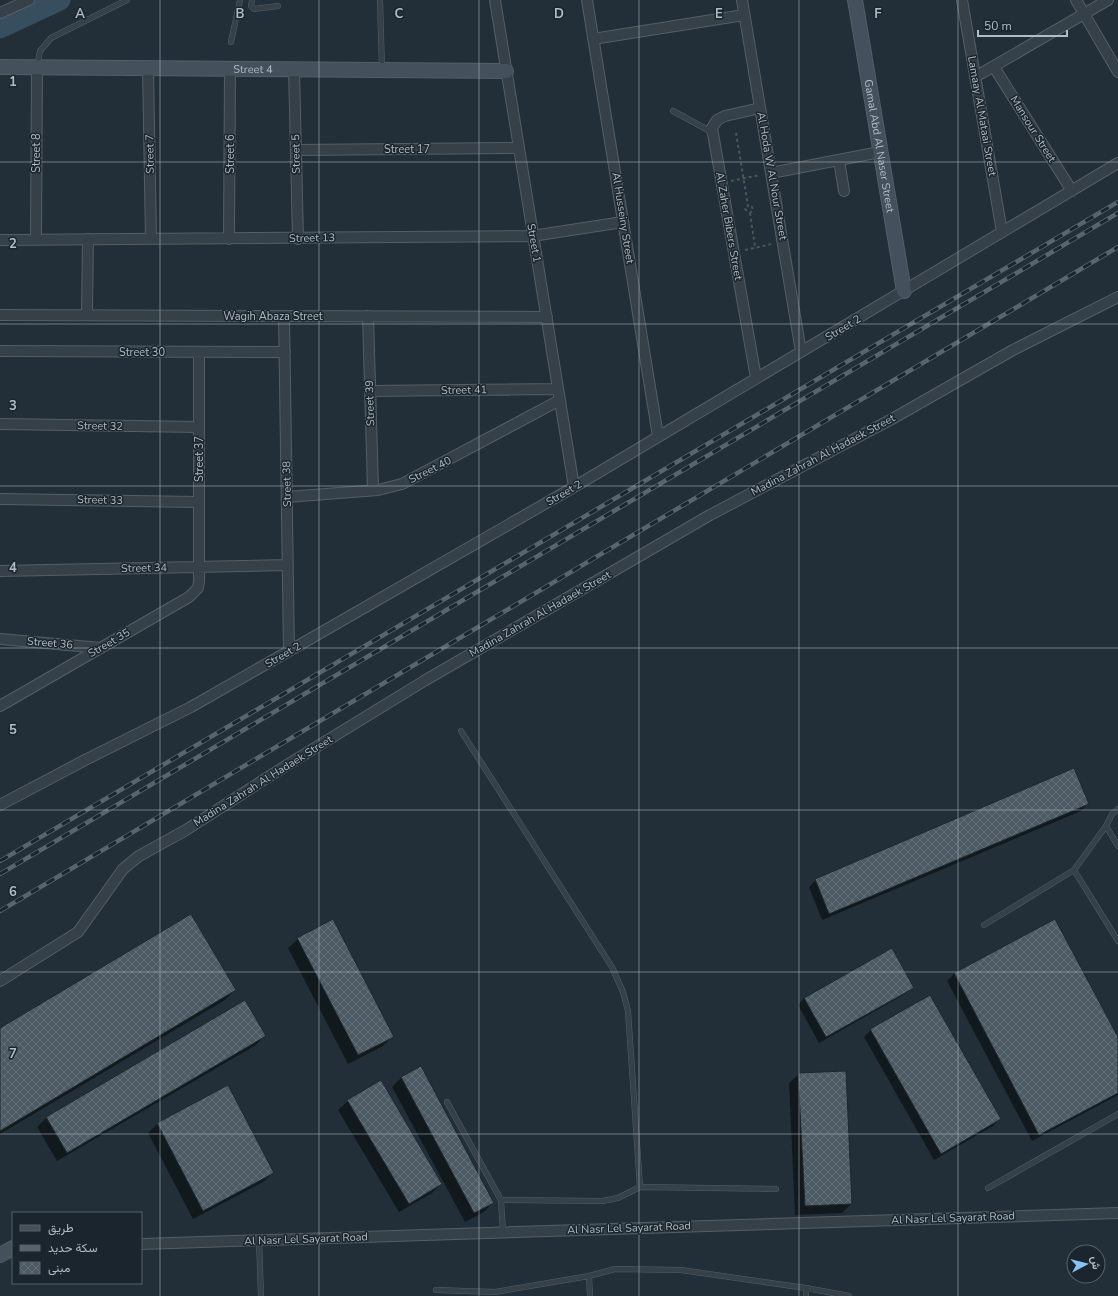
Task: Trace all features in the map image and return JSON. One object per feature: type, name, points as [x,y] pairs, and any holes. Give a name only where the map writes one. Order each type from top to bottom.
[{"type":"street","points":[[0,13],[29,0]]},
{"type":"street","name":"Street 1","points":[[496,0],[532,236],[547,317],[574,486]]},
{"type":"street","name":"Al Husseiny Street","points":[[587,0],[658,436]]},
{"type":"street","name":"Al Hoda W Al Nour Street","points":[[742,0],[801,352]]},
{"type":"street","name":"Gamal Abd Al Naser Street","points":[[855,0],[904,291]]},
{"type":"street","name":"Lamaay Al Mataai Street","points":[[962,0],[1002,232]]},
{"type":"street","points":[[1076,0],[1118,72]]},
{"type":"street","points":[[975,77],[1108,0]]},
{"type":"street","points":[[593,39],[744,15]]},
{"type":"street","name":"Street 4","points":[[0,67],[506,72]]},
{"type":"street","name":"Street 8","points":[[36,240],[37,67]]},
{"type":"street","name":"Mansour Street","points":[[994,67],[1072,191]]},
{"type":"street","name":"Street 7","points":[[148,68],[151,239]]},
{"type":"street","name":"Street 6","points":[[229,239],[230,69]]},
{"type":"street","name":"Street 5","points":[[294,69],[298,239]]},
{"type":"street","name":"Al Zaher Bibers Street","points":[[756,378],[712,128],[717,120],[725,116],[760,108]]},
{"type":"street","name":"Street 17","points":[[296,150],[519,148]]},
{"type":"street","points":[[771,173],[880,152]]},
{"type":"street","points":[[839,160],[844,191]]},
{"type":"street","name":"Street 2","points":[[0,806],[87,759],[191,707],[289,652],[574,486],[1118,163]]},
{"type":"street","name":"Street 13","points":[[0,240],[298,239],[532,236],[623,222]]},
{"type":"street","points":[[87,315],[88,239]]},
{"type":"street","name":"Madina Zahrah Al Hadaek Street","points":[[0,981],[78,932],[123,869],[139,856],[186,830],[287,765],[424,681],[710,515],[892,419],[1013,350],[1118,297]]},
{"type":"street","name":"Wagih Abaza Street","points":[[0,315],[547,317]]},
{"type":"street","name":"Street 38","points":[[284,316],[289,652]]},
{"type":"street","name":"Street 39","points":[[368,316],[373,490]]},
{"type":"street","name":"Street 30","points":[[0,351],[285,352]]},
{"type":"street","name":"Street 37","points":[[199,352],[199,567]]},
{"type":"street","name":"Street 41","points":[[370,391],[558,389]]},
{"type":"street","name":"Street 40","points":[[287,498],[373,490],[414,480],[560,400]]},
{"type":"street","name":"Street 32","points":[[0,424],[199,427]]},
{"type":"street","name":"Street 33","points":[[0,499],[199,502]]},
{"type":"street","name":"Street 34","points":[[0,571],[288,565]]},
{"type":"street","name":"Street 35","points":[[0,706],[194,593],[199,581],[199,567]]},
{"type":"street","name":"Street 36","points":[[0,639],[101,648]]},
{"type":"street","name":"Al Nasr Lel Sayarat Road","points":[[142,1244],[1118,1213]]},
{"type":"street","points":[[0,1248],[12,1248]]},
{"type":"street","points":[[0,1255],[12,1249]]},
{"type":"lane","points":[[37,67],[40,51],[50,38],[127,0]]},
{"type":"lane","points":[[231,42],[240,0]]},
{"type":"lane","points":[[250,0],[251,6],[254,9],[278,6]]},
{"type":"lane","points":[[380,0],[382,70]]},
{"type":"lane","points":[[673,110],[708,130],[713,137]]},
{"type":"lane","points":[[462,731],[612,967],[623,992],[628,1011],[640,1187]]},
{"type":"lane","points":[[984,925],[1074,870],[1106,826],[1112,814],[1118,809]]},
{"type":"lane","points":[[1106,826],[1118,846]]},
{"type":"lane","points":[[1074,870],[1118,941]]},
{"type":"lane","points":[[447,1102],[501,1200],[503,1232]]},
{"type":"lane","points":[[988,1188],[1118,1114]]},
{"type":"lane","points":[[501,1200],[602,1201],[618,1198],[640,1187],[776,1189]]},
{"type":"lane","points":[[259,1240],[261,1296]]},
{"type":"lane","points":[[436,1290],[496,1292],[589,1276],[615,1269],[681,1270],[806,1288],[850,1296]]},
{"type":"lane","points":[[589,1276],[590,1296]]},
{"type":"lane","points":[[806,1288],[806,1296]]},
{"type":"path","points":[[736,133],[748,206],[745,209],[750,213]]},
{"type":"path","points":[[721,183],[771,173]]},
{"type":"path","points":[[748,206],[752,206],[753,210],[750,213],[756,247]]},
{"type":"path","points":[[734,252],[782,242]]},
{"type":"building","points":[[1074,768],[1089,804],[829,914],[815,879]]},
{"type":"building","points":[[191,914],[236,990],[0,1131],[0,1028]]},
{"type":"building","points":[[333,919],[394,1037],[358,1055],[297,938]]},
{"type":"building","points":[[1055,919],[1118,1037],[1118,1093],[1039,1135],[954,973]]},
{"type":"building","points":[[892,948],[914,988],[826,1037],[804,998]]},
{"type":"building","points":[[930,995],[1001,1119],[941,1154],[870,1029]]},
{"type":"building","points":[[245,1000],[266,1036],[67,1153],[46,1117]]},
{"type":"building","points":[[421,1066],[494,1203],[474,1213],[401,1077]]},
{"type":"building","points":[[846,1071],[852,1204],[805,1206],[798,1073]]},
{"type":"building","points":[[381,1080],[442,1184],[409,1204],[347,1100]]},
{"type":"building","points":[[228,1085],[274,1173],[203,1211],[157,1123]]},
{"type":"waterway","points":[[0,28],[60,0]]},
{"type":"railway","points":[[0,861],[1118,202]]},
{"type":"railway","points":[[0,874],[1118,213]]},
{"type":"railway","points":[[0,911],[1118,247]]}]
